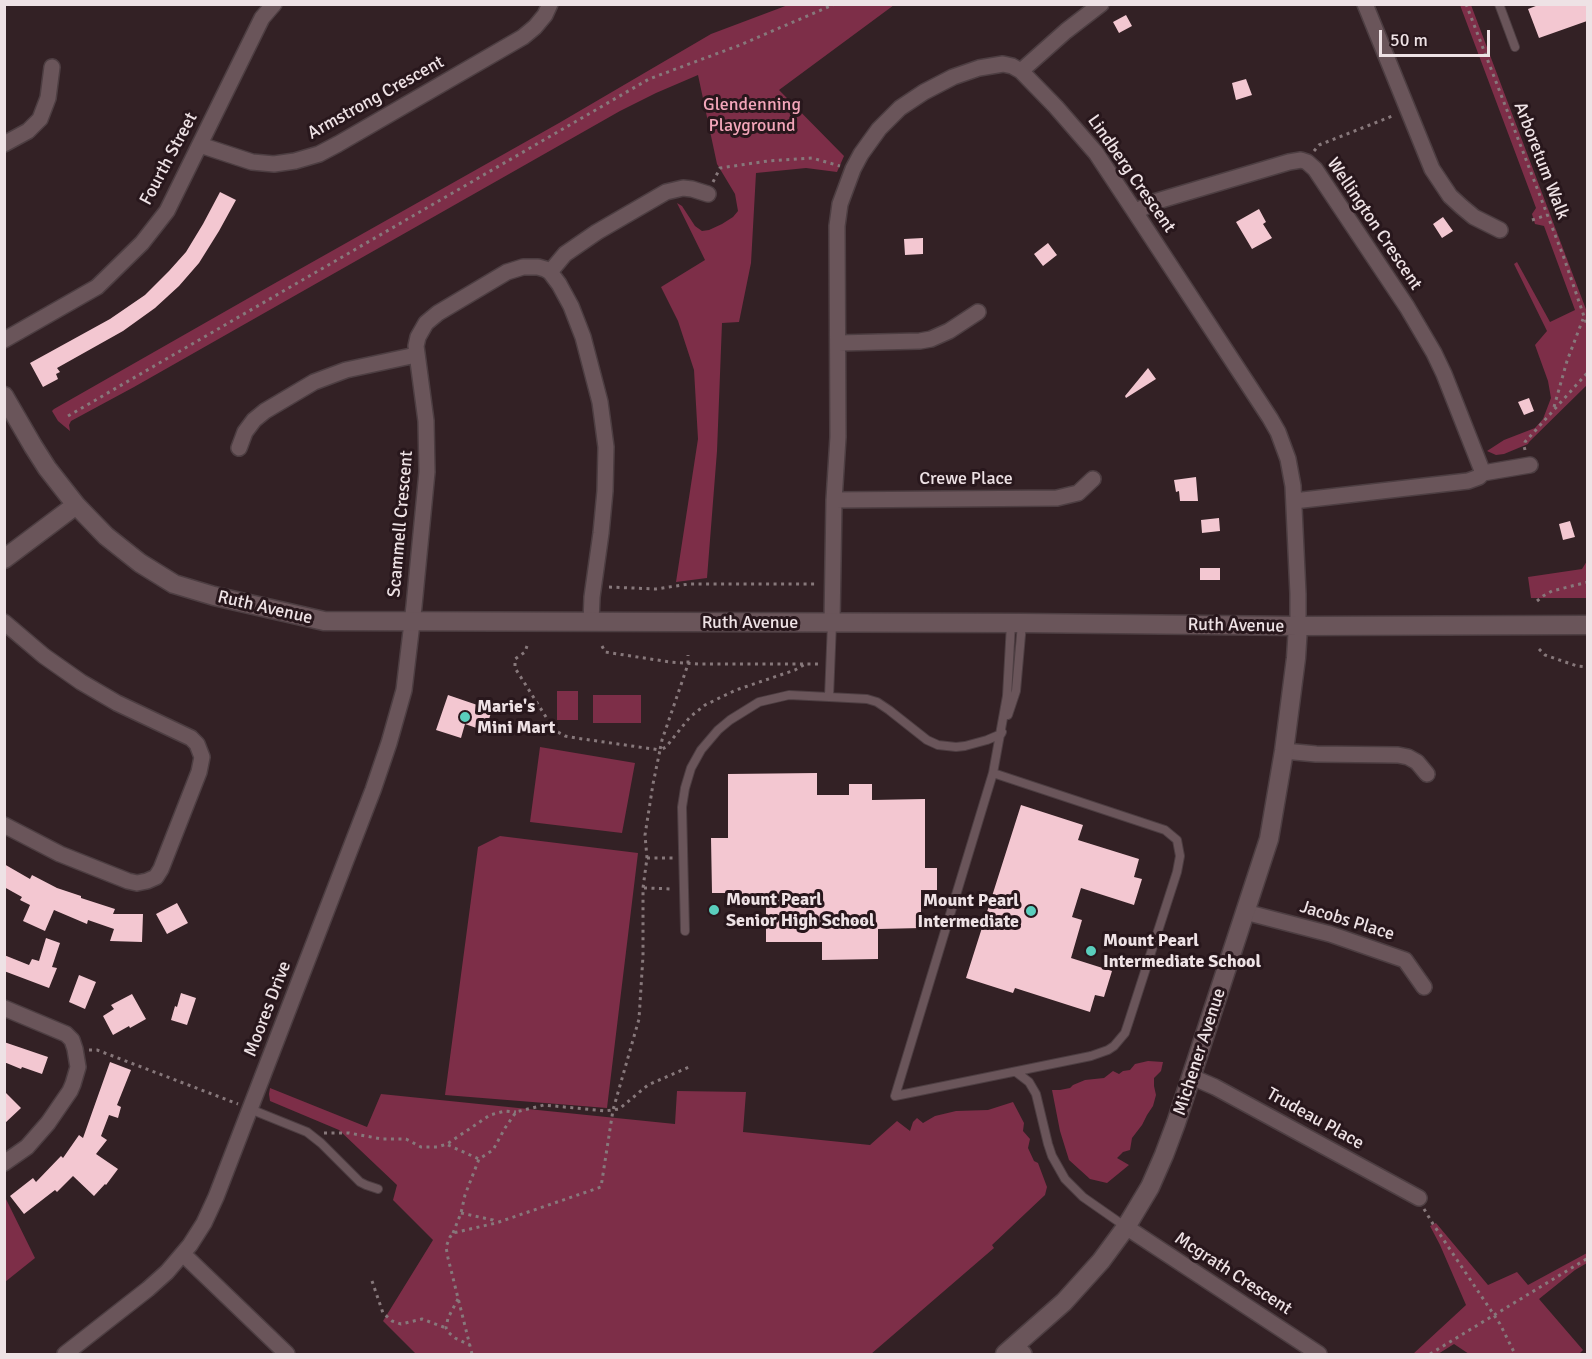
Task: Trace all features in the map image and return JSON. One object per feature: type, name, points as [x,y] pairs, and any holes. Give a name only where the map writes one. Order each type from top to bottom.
[{"type":"main road","name":"Ruth Avenue","points":[[4,396],[47,468],[76,505],[106,536],[148,569],[174,584],[214,596],[324,621],[1298,626],[1587,625]]},
{"type":"main road","points":[[4,559],[76,505]]},
{"type":"main road","name":"Michener Avenue","points":[[1015,1351],[1090,1275],[1126,1227],[1150,1187],[1164,1155],[1192,1077],[1269,839],[1284,751],[1298,626]]},
{"type":"street","name":"Fourth Street","points":[[4,340],[97,287],[134,251],[167,211],[262,18],[274,4]]},
{"type":"street","name":"Armstrong Crescent","points":[[200,145],[252,162],[274,164],[319,154],[523,37],[545,15],[550,4]]},
{"type":"street","points":[[832,623],[834,500],[838,437],[838,215],[853,169],[870,140],[906,103],[952,77],[979,68],[1003,64],[1021,71],[1101,4]]},
{"type":"street","points":[[1365,4],[1425,154],[1441,184],[1450,196],[1474,217],[1500,230]]},
{"type":"street","points":[[4,144],[28,130],[40,119],[48,98],[52,67]]},
{"type":"street","name":"Lindberg Crescent","points":[[1021,71],[1056,106],[1083,138],[1136,212],[1270,418],[1284,446],[1292,479],[1294,501],[1298,626]]},
{"type":"street","name":"Wellington Crescent","points":[[1136,212],[1154,202],[1289,162],[1301,160],[1311,165],[1429,342],[1483,473]]},
{"type":"street","points":[[591,622],[605,491],[604,426],[596,379],[583,337],[571,306],[550,272],[565,254],[597,232],[666,192],[683,188],[708,194]]},
{"type":"street","name":"Scammell Crescent","points":[[412,622],[425,506],[428,456],[423,397],[416,355],[421,329],[432,317],[450,304],[514,269],[530,266],[550,272]]},
{"type":"street","points":[[838,343],[931,339],[949,331],[978,312]]},
{"type":"street","points":[[239,448],[245,432],[254,420],[314,382],[346,370],[416,355]]},
{"type":"street","points":[[1294,501],[1468,481],[1483,473],[1530,465]]},
{"type":"street","name":"Crewe Place","points":[[834,500],[1057,498],[1078,493],[1093,479]]},
{"type":"street","points":[[4,622],[44,656],[81,682],[117,703],[191,738],[202,757],[199,772],[162,869],[156,877],[147,881],[132,883],[45,847],[4,825]]},
{"type":"street","name":"Moores Drive","points":[[64,1354],[158,1281],[194,1240],[210,1211],[244,1107],[369,801],[389,743],[406,679],[412,622]]},
{"type":"street","points":[[1284,751],[1316,754],[1398,755],[1417,762],[1428,774]]},
{"type":"street","name":"Jacobs Place","points":[[1245,912],[1330,934],[1405,960],[1424,987]]},
{"type":"street","points":[[4,1008],[66,1034],[72,1040],[78,1067],[70,1091],[48,1123],[34,1140],[4,1163]]},
{"type":"street","name":"Trudeau Place","points":[[1192,1077],[1215,1087],[1419,1198]]},
{"type":"street","name":"Mcgrath Crescent","points":[[1126,1227],[1319,1354]]},
{"type":"street","points":[[183,1254],[288,1354]]},
{"type":"lane","points":[[1499,4],[1515,47]]},
{"type":"lane","points":[[829,697],[832,623]]},
{"type":"lane","points":[[993,773],[1160,827],[1177,840],[1180,856],[1178,872],[1128,1024],[1120,1040],[1114,1046],[1100,1053],[895,1096],[993,773],[1001,734],[1016,692],[1017,624]]},
{"type":"lane","points":[[685,931],[682,807],[685,788],[691,768],[701,750],[730,720],[759,702],[789,695],[856,698],[877,702],[927,740],[938,745],[965,746],[1001,734]]},
{"type":"lane","points":[[1016,1072],[1033,1087],[1039,1102],[1052,1156],[1065,1179],[1083,1197],[1126,1227]]},
{"type":"lane","points":[[244,1107],[307,1132],[360,1182],[378,1189]]},
{"type":"path","points":[[68,416],[649,79],[741,45],[836,4]]},
{"type":"path","name":"Arboretum Walk","points":[[1466,4],[1547,215],[1587,328]]},
{"type":"path","points":[[1307,162],[1319,145],[1408,111]]},
{"type":"path","points":[[708,194],[720,168],[812,158],[841,166]]},
{"type":"path","points":[[1532,220],[1547,215]]},
{"type":"path","points":[[1554,408],[1567,361],[1584,318]]},
{"type":"path","points":[[1530,465],[1524,444],[1587,372]]},
{"type":"path","points":[[1537,601],[1552,591],[1587,582]]},
{"type":"path","points":[[689,584],[689,591]]},
{"type":"path","points":[[609,587],[656,589],[689,584],[815,584]]},
{"type":"path","points":[[527,646],[525,652],[515,659],[515,668],[546,717],[560,734],[660,750],[666,747],[690,717],[714,700],[751,684],[795,670],[805,664]]},
{"type":"path","points":[[602,646],[605,652],[688,664],[830,664]]},
{"type":"path","points":[[1539,649],[1545,655],[1587,669]]},
{"type":"path","points":[[453,1233],[496,1223],[601,1187],[613,1110],[639,1019],[647,820],[662,740],[688,664],[688,655]]},
{"type":"path","points":[[647,858],[674,858]]},
{"type":"path","points":[[643,888],[674,889]]},
{"type":"path","points":[[75,1049],[97,1050],[244,1107]]},
{"type":"path","points":[[314,1137],[328,1132],[358,1133],[382,1139],[406,1139],[426,1147],[447,1144],[490,1115],[505,1111],[516,1112],[544,1105],[613,1110],[622,1107],[648,1085],[689,1067]]},
{"type":"path","points":[[472,1354],[446,1247],[461,1213],[465,1195],[479,1159],[493,1150],[516,1112]]},
{"type":"path","points":[[447,1144],[479,1159]]},
{"type":"path","points":[[1419,1198],[1433,1224],[1504,1331],[1515,1354]]},
{"type":"path","points":[[461,1213],[493,1220],[496,1223]]},
{"type":"path","points":[[1430,1354],[1587,1258]]},
{"type":"path","points":[[372,1281],[383,1313],[392,1321],[401,1323],[422,1319],[446,1328],[455,1338],[470,1345]]},
{"type":"path","points":[[446,1328],[448,1318],[458,1299]]},
{"type":"green space","name":"Glendenning Playground","points":[[788,5],[894,5],[779,90],[844,156],[837,172],[806,168],[756,173],[751,263],[739,322],[722,323],[717,451],[707,578],[676,582],[698,439],[694,370],[678,321],[661,287],[705,260],[677,203],[682,206],[695,226],[702,231],[722,224],[738,211],[735,194],[717,164],[698,75],[620,111],[71,421],[70,431],[58,421],[52,411],[711,34]]},
{"type":"green space","points":[[1460,5],[1471,5],[1587,312],[1587,385],[1528,444],[1496,455],[1487,451],[1504,440],[1535,428],[1543,419],[1551,398],[1548,381],[1535,345],[1547,331],[1514,264],[1517,262],[1550,322],[1575,310],[1544,226],[1535,224],[1532,214],[1536,208]]},
{"type":"green space","points":[[1587,561],[1587,598],[1531,598],[1528,577],[1582,569]]},
{"type":"green space","points":[[557,691],[578,691],[578,720],[557,720]]},
{"type":"green space","points":[[593,695],[641,695],[641,723],[593,723]]},
{"type":"green space","points":[[540,747],[635,763],[622,833],[530,822]]},
{"type":"green space","points":[[500,836],[638,853],[607,1108],[445,1095],[478,847]]},
{"type":"green space","points":[[1148,1061],[1163,1062],[1161,1071],[1154,1078],[1156,1095],[1153,1106],[1132,1138],[1130,1150],[1123,1152],[1117,1158],[1129,1165],[1107,1183],[1090,1179],[1069,1160],[1060,1131],[1052,1090],[1070,1088],[1085,1080],[1104,1078],[1113,1071],[1119,1074],[1130,1070],[1135,1064]]},
{"type":"green space","points":[[270,1088],[367,1127],[381,1094],[675,1124],[677,1091],[746,1092],[743,1132],[870,1145],[897,1121],[910,1131],[917,1118],[923,1123],[935,1116],[956,1111],[988,1110],[1013,1102],[1024,1123],[1023,1131],[1030,1139],[1028,1148],[1034,1161],[1038,1163],[1047,1187],[1045,1195],[992,1245],[994,1248],[871,1354],[416,1354],[383,1321],[433,1240],[393,1200],[397,1185],[339,1130],[270,1101]]},
{"type":"green space","points":[[4,1195],[35,1258],[5,1282],[4,1282]]},
{"type":"green space","points":[[1436,1223],[1488,1285],[1517,1272],[1528,1285],[1587,1253],[1587,1263],[1539,1299],[1583,1350],[1579,1354],[1469,1354],[1454,1344],[1438,1354],[1413,1354],[1466,1305],[1430,1226]]},
{"type":"building","points":[[1541,4],[1587,4],[1587,21],[1539,38],[1528,9]]},
{"type":"building","points":[[1126,15],[1132,26],[1119,33],[1113,22]]},
{"type":"building","points":[[1246,79],[1252,95],[1236,100],[1232,83]]},
{"type":"building","points":[[220,192],[236,200],[199,263],[179,286],[155,308],[123,331],[57,368],[60,372],[56,374],[58,379],[43,387],[30,363],[110,319],[145,295],[186,252]]},
{"type":"building","points":[[1259,209],[1266,222],[1263,224],[1272,238],[1252,249],[1236,222]]},
{"type":"building","points":[[1443,217],[1453,231],[1442,238],[1433,224]]},
{"type":"building","points":[[923,238],[923,254],[905,255],[904,239]]},
{"type":"building","points":[[1048,243],[1057,255],[1043,266],[1034,254]]},
{"type":"building","points":[[1148,368],[1156,379],[1126,398],[1125,396]]},
{"type":"building","points":[[1529,398],[1534,411],[1524,415],[1518,402]]},
{"type":"building","points":[[1196,477],[1198,501],[1180,501],[1174,480]]},
{"type":"building","points":[[1219,518],[1220,531],[1202,533],[1201,520]]},
{"type":"building","points":[[1570,521],[1575,537],[1563,540],[1559,524]]},
{"type":"building","points":[[1200,568],[1220,568],[1220,580],[1200,580]]},
{"type":"building","name":"Marie's Mini Mart","points":[[448,695],[492,710],[485,731],[465,724],[461,738],[436,730]]},
{"type":"building","name":"Mount Pearl Senior High School","points":[[817,773],[817,795],[849,795],[849,784],[872,784],[872,800],[925,799],[925,868],[937,868],[937,890],[921,890],[921,928],[878,929],[878,959],[822,960],[822,942],[766,942],[766,906],[733,906],[733,893],[712,893],[711,838],[728,838],[728,774]]},
{"type":"building","name":"Mount Pearl Intermediate","points":[[1021,805],[1083,825],[1078,840],[1139,859],[1134,877],[1142,879],[1134,905],[1081,888],[1072,917],[1082,920],[1071,958],[1112,971],[1104,997],[1095,995],[1090,1012],[1015,988],[1013,993],[966,978]]},
{"type":"building","points":[[4,864],[30,879],[32,875],[57,888],[81,896],[81,898],[115,909],[113,914],[143,914],[142,942],[110,941],[114,929],[88,920],[87,924],[54,910],[45,931],[23,921],[30,905],[20,900],[22,897],[4,887]]},
{"type":"building","points":[[177,903],[188,923],[167,934],[156,914]]},
{"type":"building","points":[[46,938],[60,943],[52,967],[57,968],[49,988],[4,971],[4,955],[29,965],[32,959],[39,961]]},
{"type":"building","points":[[79,975],[96,982],[85,1009],[69,1002]]},
{"type":"building","points":[[181,993],[196,998],[187,1025],[171,1020]]},
{"type":"building","points":[[132,994],[146,1019],[113,1035],[103,1016],[114,1009],[111,1005]]},
{"type":"building","points":[[4,1042],[48,1057],[42,1074],[4,1062]]},
{"type":"building","points":[[110,1062],[131,1070],[117,1105],[121,1107],[118,1118],[109,1115],[101,1136],[107,1140],[96,1154],[118,1169],[94,1196],[73,1176],[57,1192],[55,1190],[24,1214],[10,1196],[33,1178],[36,1182],[61,1156],[63,1158],[79,1135],[83,1138]]},
{"type":"building","points":[[4,1091],[21,1108],[4,1124]]},
{"type":"place","name":"Marie's Mini Mart","points":[[465,717]]},
{"type":"place","name":"Mount Pearl Senior High School","points":[[714,910]]},
{"type":"place","name":"Mount Pearl Intermediate","points":[[1031,911]]},
{"type":"place","name":"Mount Pearl Intermediate School","points":[[1091,951]]}]
